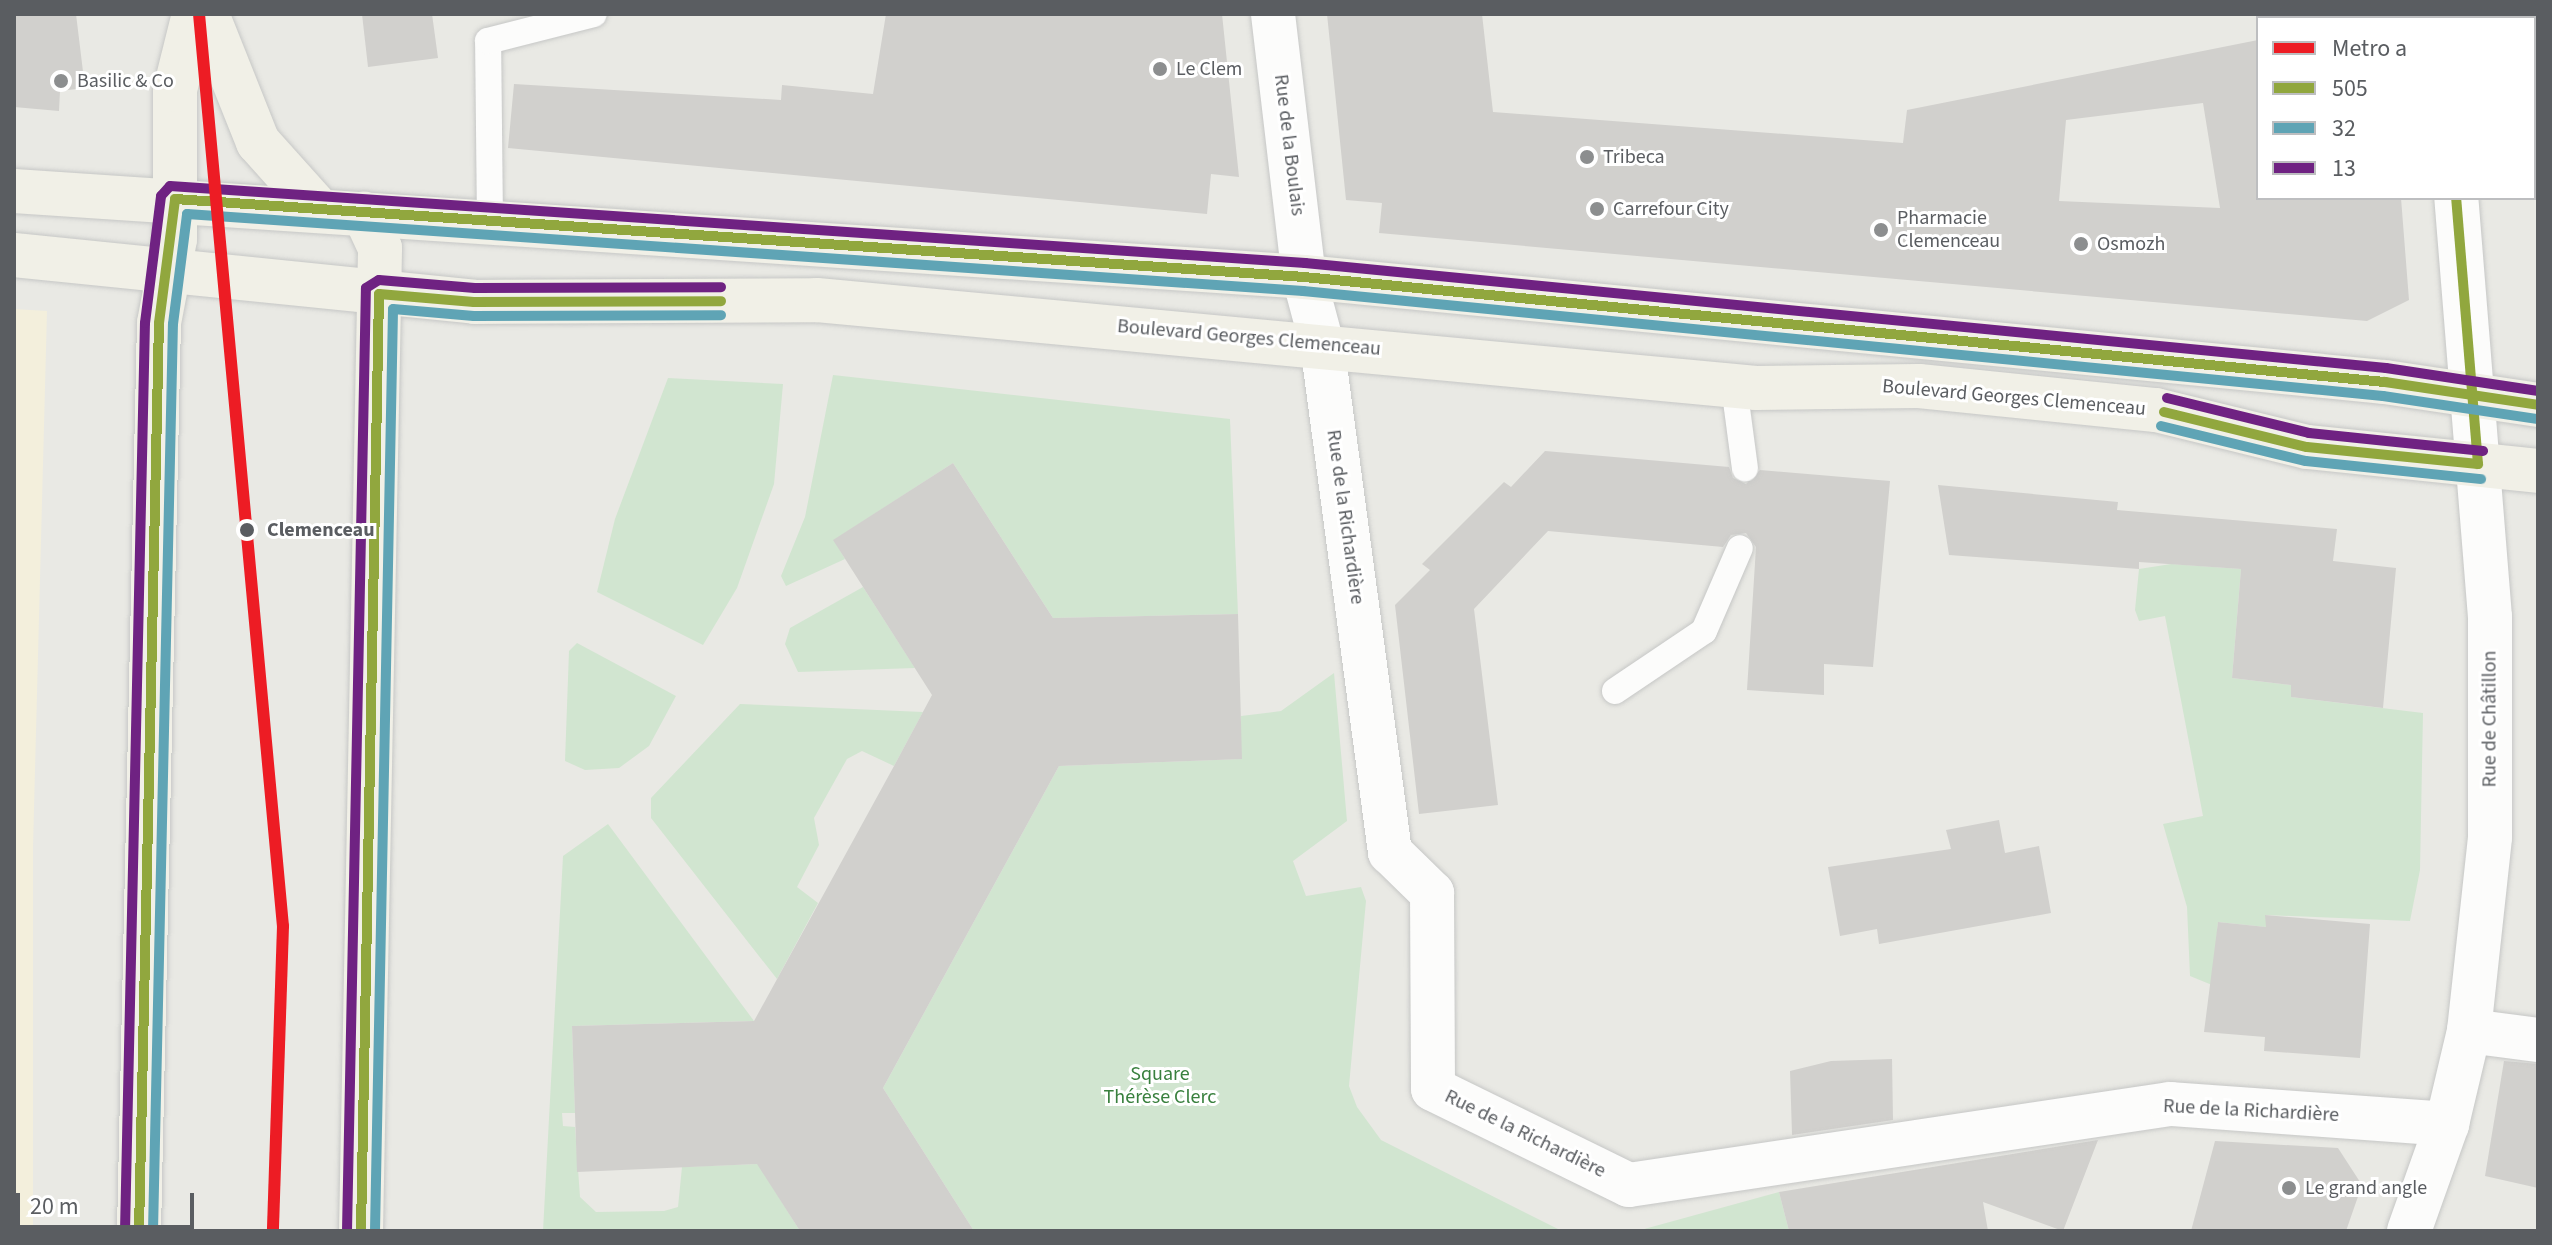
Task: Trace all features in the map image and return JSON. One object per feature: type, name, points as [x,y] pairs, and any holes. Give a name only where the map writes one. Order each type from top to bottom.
[{"type":"main road","points":[[139,1231],[159,323],[175,199],[175,90],[194,14]]},
{"type":"main road","points":[[207,14],[258,142],[319,210]]},
{"type":"main road","points":[[14,191],[175,199],[1304,277],[2471,395],[2538,405]]},
{"type":"main road","points":[[361,1231],[380,248],[364,214]]},
{"type":"main road","name":"Boulevard Georges Clemenceau","points":[[14,255],[474,302],[817,300],[1322,344],[1734,386],[1919,386],[2156,410],[2307,447],[2538,471]]},
{"type":"street","name":"Rue de la Boulais","points":[[1273,14],[1304,277]]},
{"type":"street","name":"Rue de Châtillon","points":[[2409,1231],[2447,1124],[2469,1031],[2490,837],[2490,617],[2456,200]]},
{"type":"street","name":"Rue de la Richardière","points":[[1304,277],[1322,344],[1390,852],[1432,893],[1433,1089],[1629,1185],[2170,1104],[2447,1124]]},
{"type":"street","points":[[2469,1031],[2538,1040]]},
{"type":"lane","points":[[490,223],[488,41],[594,14]]},
{"type":"lane","points":[[1734,386],[1745,468]]},
{"type":"lane","points":[[1615,691],[1704,631],[1740,548]]},
{"type":"shaded area","points":[[14,309],[47,311],[33,847],[33,1231],[14,1231]]},
{"type":"green space","points":[[833,375],[1230,419],[1238,614],[1053,618],[953,463],[834,540],[845,559],[786,586],[781,576],[805,517]]},
{"type":"green space","points":[[668,378],[783,384],[774,484],[737,588],[703,645],[597,592],[615,519]]},
{"type":"green space","points":[[2171,564],[2241,569],[2232,678],[2291,685],[2291,697],[2423,713],[2420,870],[2410,921],[2266,915],[2266,927],[2218,922],[2212,985],[2190,976],[2187,907],[2163,824],[2203,816],[2165,616],[2139,621],[2135,610],[2139,569]]},
{"type":"green space","points":[[863,587],[915,668],[798,672],[785,644],[790,628]]},
{"type":"green space","points":[[577,643],[676,696],[649,746],[619,768],[585,770],[565,761],[569,651]]},
{"type":"green space","name":"Square Thérèse Clerc","points":[[1334,673],[1347,821],[1293,861],[1306,896],[1361,887],[1366,901],[1349,1086],[1357,1107],[1381,1140],[1562,1231],[974,1231],[883,1088],[1059,766],[1241,759],[1241,716],[1281,711]]},
{"type":"green space","points":[[740,704],[923,712],[894,766],[862,751],[847,759],[814,818],[819,845],[797,887],[818,903],[777,979],[651,818],[651,798]]},
{"type":"green space","points":[[608,824],[754,1021],[572,1026],[575,1113],[562,1113],[563,1126],[575,1127],[580,1197],[596,1212],[664,1211],[678,1207],[682,1167],[758,1164],[800,1231],[543,1231],[563,856]]},
{"type":"green space","points":[[1779,1192],[1789,1231],[1637,1231]]},
{"type":"building","points":[[14,14],[76,14],[85,88],[60,91],[59,111],[14,107]]},
{"type":"building","points":[[362,14],[432,14],[438,58],[368,67]]},
{"type":"building","points":[[886,14],[1222,14],[1239,177],[1211,174],[1207,214],[508,148],[514,84],[781,100],[782,85],[873,94]]},
{"type":"building","points":[[1327,14],[1482,14],[1493,112],[1903,143],[1907,110],[2256,40],[2256,200],[2401,200],[2409,300],[2367,321],[1379,233],[1382,203],[1346,200]],"holes":[[[2203,103],[2220,208],[2059,201],[2066,120]]]},
{"type":"building","points":[[1545,451],[1729,467],[1733,478],[1746,484],[1760,470],[1890,481],[1873,667],[1824,664],[1824,695],[1747,690],[1756,547],[1746,533],[1731,535],[1723,547],[1548,531],[1474,609],[1498,805],[1419,814],[1395,605],[1430,570],[1422,564],[1504,482],[1511,487]]},
{"type":"building","points":[[953,463],[1053,618],[1238,614],[1242,759],[1059,766],[883,1088],[974,1231],[800,1231],[757,1164],[577,1172],[572,1026],[754,1021],[932,695],[833,540]]},
{"type":"building","points":[[1938,485],[2118,502],[2117,510],[2337,529],[2333,561],[2396,568],[2383,708],[2291,697],[2291,685],[2232,678],[2241,569],[2139,562],[2139,569],[1949,555]]},
{"type":"building","points":[[1999,820],[2005,853],[2039,846],[2051,913],[1879,944],[1877,929],[1840,936],[1828,867],[1951,849],[1946,830]]},
{"type":"building","points":[[2265,915],[2370,924],[2360,1058],[2264,1051],[2265,1037],[2204,1032],[2218,922],[2266,927]]},
{"type":"building","points":[[1892,1059],[1893,1120],[1792,1135],[1790,1071],[1831,1061]]},
{"type":"building","points":[[2504,1061],[2538,1064],[2538,1188],[2485,1176]]},
{"type":"building","points":[[2098,1140],[2063,1231],[1983,1202],[1988,1231],[1789,1231],[1779,1192]]},
{"type":"building","name":"Le grand angle","points":[[2215,1141],[2338,1148],[2362,1185],[2346,1231],[2191,1231]]},
{"type":"metro line","name":"a","points":[[199,14],[283,926],[273,1231]]},
{"type":"transit line","name":"13","points":[[125,1231],[145,323],[161,196],[170,186],[1305,263],[2386,368],[2538,391]]},
{"type":"transit line","name":"505","points":[[139,1231],[159,323],[175,199],[1304,277],[2385,382],[2538,405]]},
{"type":"transit line","name":"505","points":[[2164,412],[2307,447],[2478,464],[2456,200]]},
{"type":"transit line","name":"32","points":[[153,1231],[173,324],[187,214],[1303,291],[2383,396],[2536,419]]},
{"type":"transit line","name":"13","points":[[347,1231],[366,288],[379,280],[475,288],[721,287]]},
{"type":"transit line","name":"505","points":[[361,1231],[379,294],[474,302],[721,301]]},
{"type":"transit line","name":"32","points":[[375,1231],[393,309],[474,316],[721,315]]},
{"type":"transit line","name":"13","points":[[2167,398],[2309,433],[2483,451]]},
{"type":"transit line","name":"32","points":[[2161,426],[2306,461],[2481,479]]},
{"type":"place","name":"Le Clem","points":[[1160,69]]},
{"type":"place","name":"Basilic & Co","points":[[61,81]]},
{"type":"place","name":"Tribeca","points":[[1587,157]]},
{"type":"place","name":"Carrefour City","points":[[1597,209]]},
{"type":"place","name":"Pharmacie Clemenceau","points":[[1881,230]]},
{"type":"place","name":"Osmozh","points":[[2081,244]]},
{"type":"place","name":"Clemenceau","points":[[247,530]]},
{"type":"place","name":"Le grand angle","points":[[2289,1188]]}]
